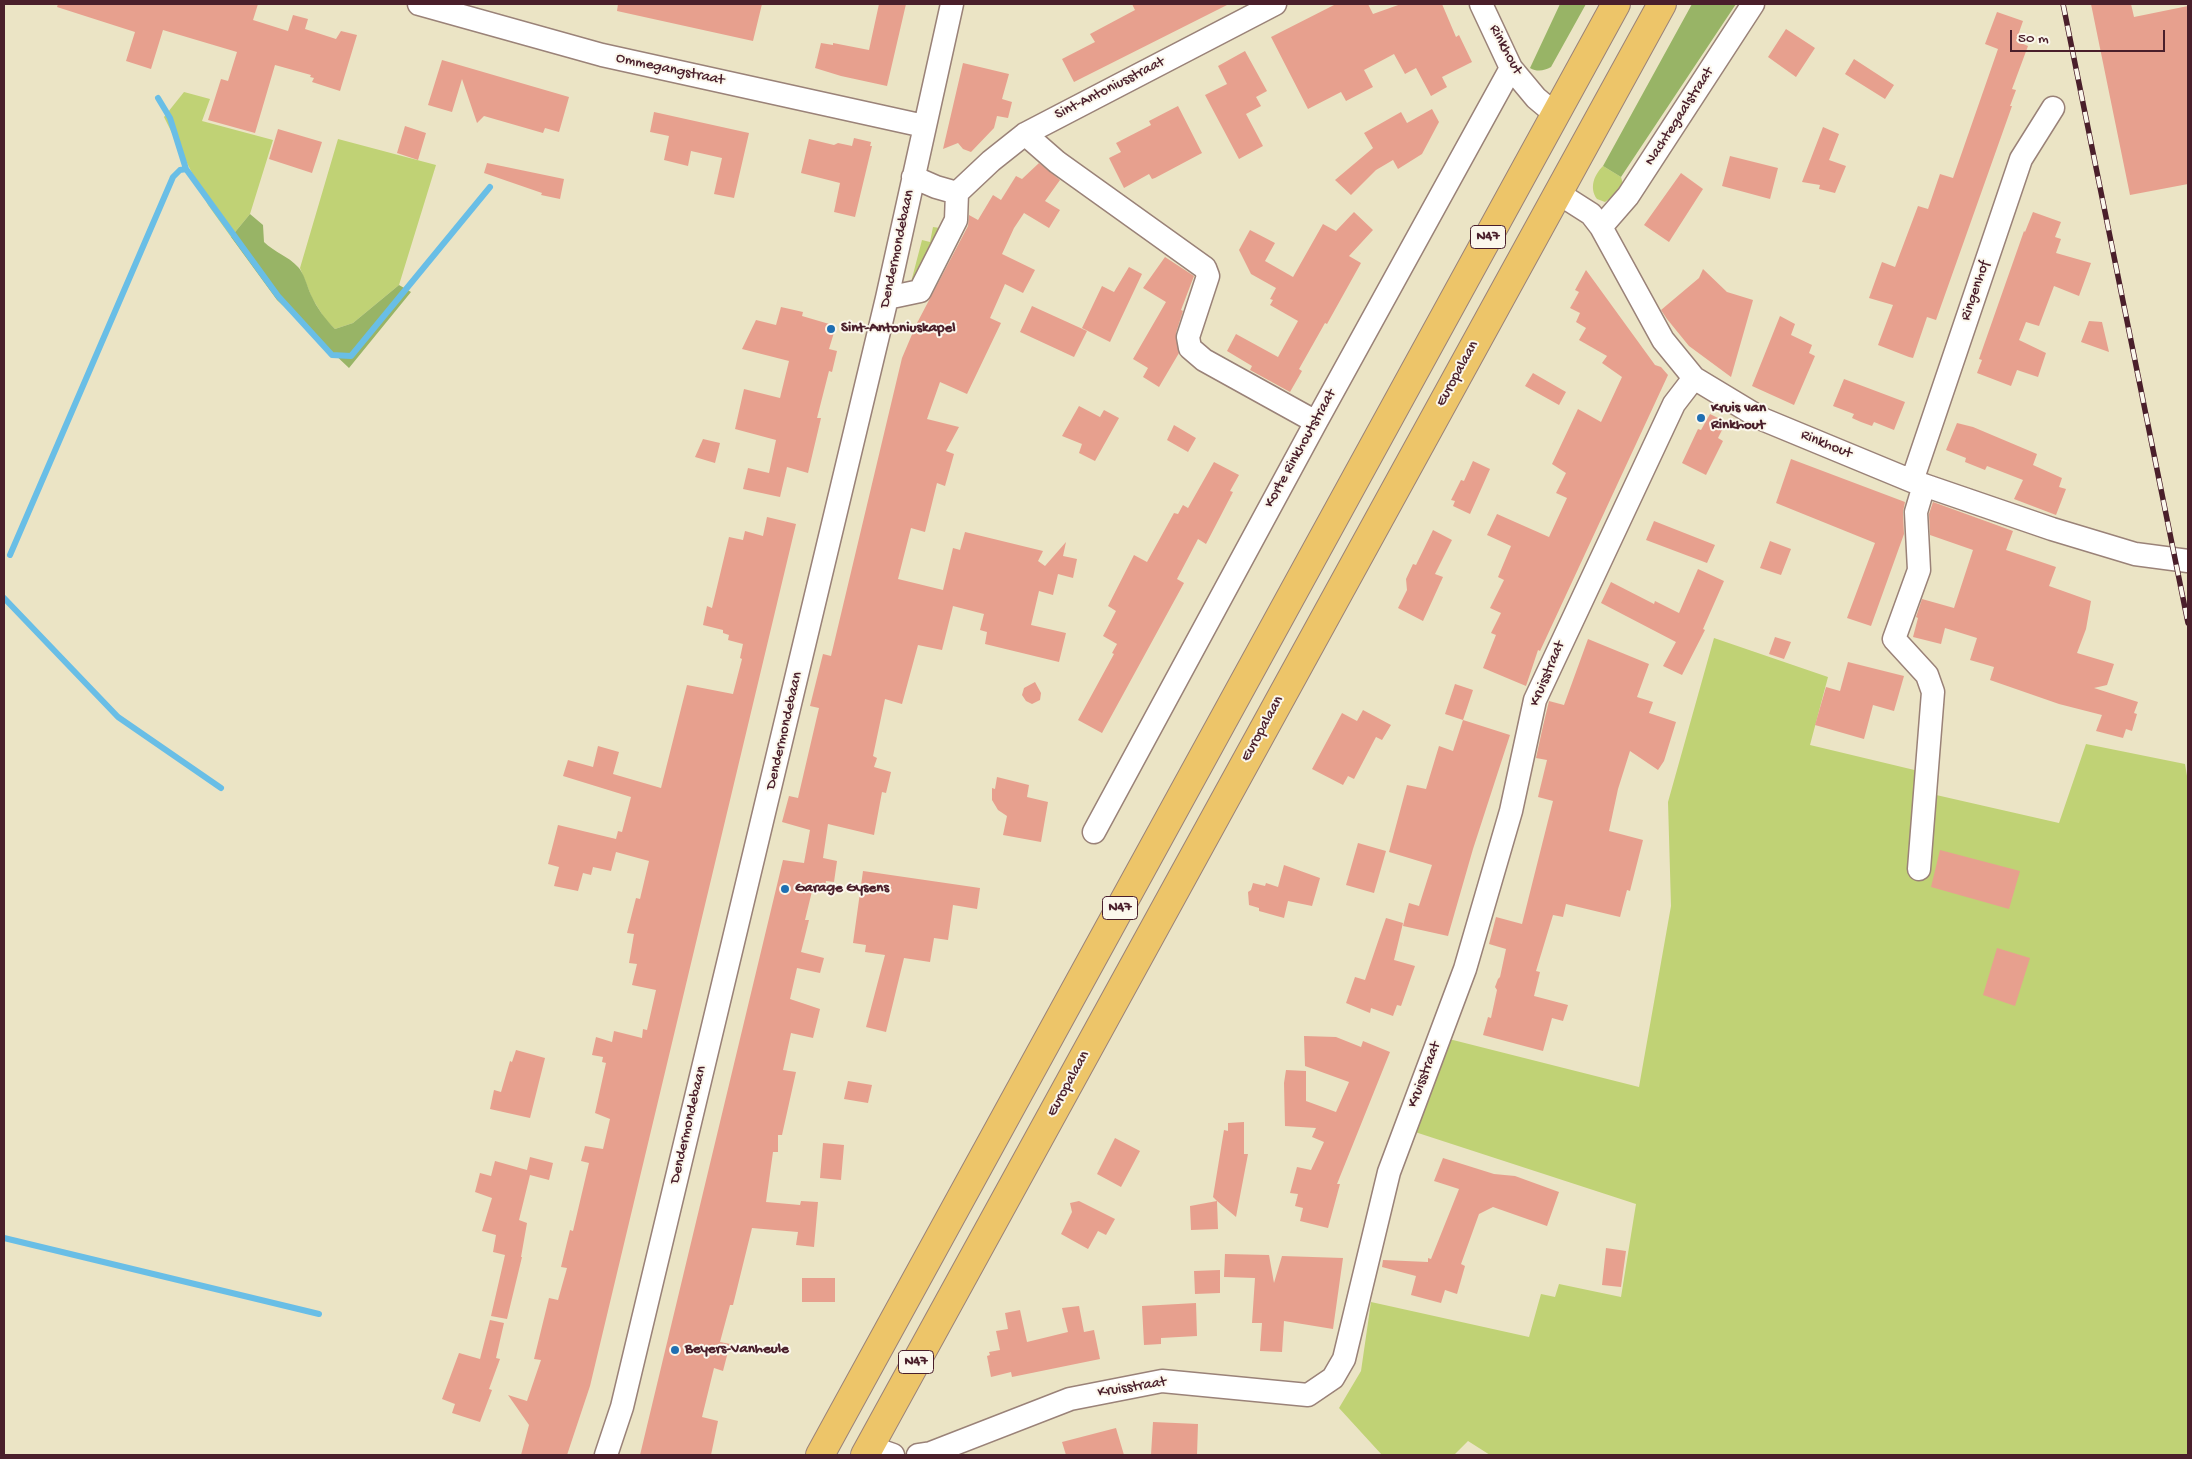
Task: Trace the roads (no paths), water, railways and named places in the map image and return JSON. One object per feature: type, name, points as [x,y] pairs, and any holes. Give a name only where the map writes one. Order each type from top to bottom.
[{"type":"highway","name":"N47","points":[[820,1455],[1616,4]]},
{"type":"highway","name":"Europalaan","points":[[876,1452],[1662,4]]},
{"type":"street","name":"Ommegangstraat","points":[[420,4],[602,55],[924,126]]},
{"type":"street","name":"Dendermondebaan","points":[[606,1455],[622,1407],[887,298],[952,4]]},
{"type":"street","name":"Sint-Antoniusstraat","points":[[957,192],[991,161],[1025,134],[1275,4]]},
{"type":"street","name":"Rinkhout","points":[[1481,4],[1511,68],[1536,98],[1555,114]]},
{"type":"street","name":"Nachtegaalstraat","points":[[1602,227],[1628,196],[1753,4]]},
{"type":"street","name":"Korte Rinkhoutstraat","points":[[1094,832],[1316,422],[1511,68]]},
{"type":"street","name":"Ringenhof","points":[[1919,869],[1933,692],[1927,675],[1894,638],[1919,570],[1916,512],[1918,483],[2021,159],[2053,108]]},
{"type":"street","points":[[1025,134],[1057,162],[1205,268],[1208,276],[1188,337],[1190,348],[1204,360],[1316,422]]},
{"type":"street","points":[[887,298],[920,291],[956,220],[957,192],[936,187],[914,177]]},
{"type":"street","name":"Rinkhout","points":[[1558,193],[1591,214],[1602,227],[1663,340],[1694,378],[1762,419],[1918,483],[2110,548],[2135,554],[2188,560]]},
{"type":"street","name":"Kruisstraat","points":[[918,1455],[931,1453],[1070,1400],[1162,1381],[1308,1395],[1332,1378],[1344,1359],[1389,1172],[1465,969],[1511,810],[1535,700],[1674,404],[1694,378]]},
{"type":"waterway","points":[[158,98],[170,118],[186,169]]},
{"type":"waterway","points":[[10,555],[173,177],[180,170],[186,169],[278,296],[332,355],[351,356],[490,187]]},
{"type":"waterway","points":[[4,598],[118,717],[221,788]]},
{"type":"waterway","points":[[4,1238],[319,1314]]},
{"type":"railway","points":[[2063,4],[2188,623]]},
{"type":"place","name":"Sint-Antoniuskapel","points":[[831,329]]},
{"type":"place","name":"Kruis van Rinkhout","points":[[1701,418]]},
{"type":"place","name":"Garage Gysens","points":[[785,889]]},
{"type":"place","name":"Beyers-Vanheule","points":[[675,1350]]}]
